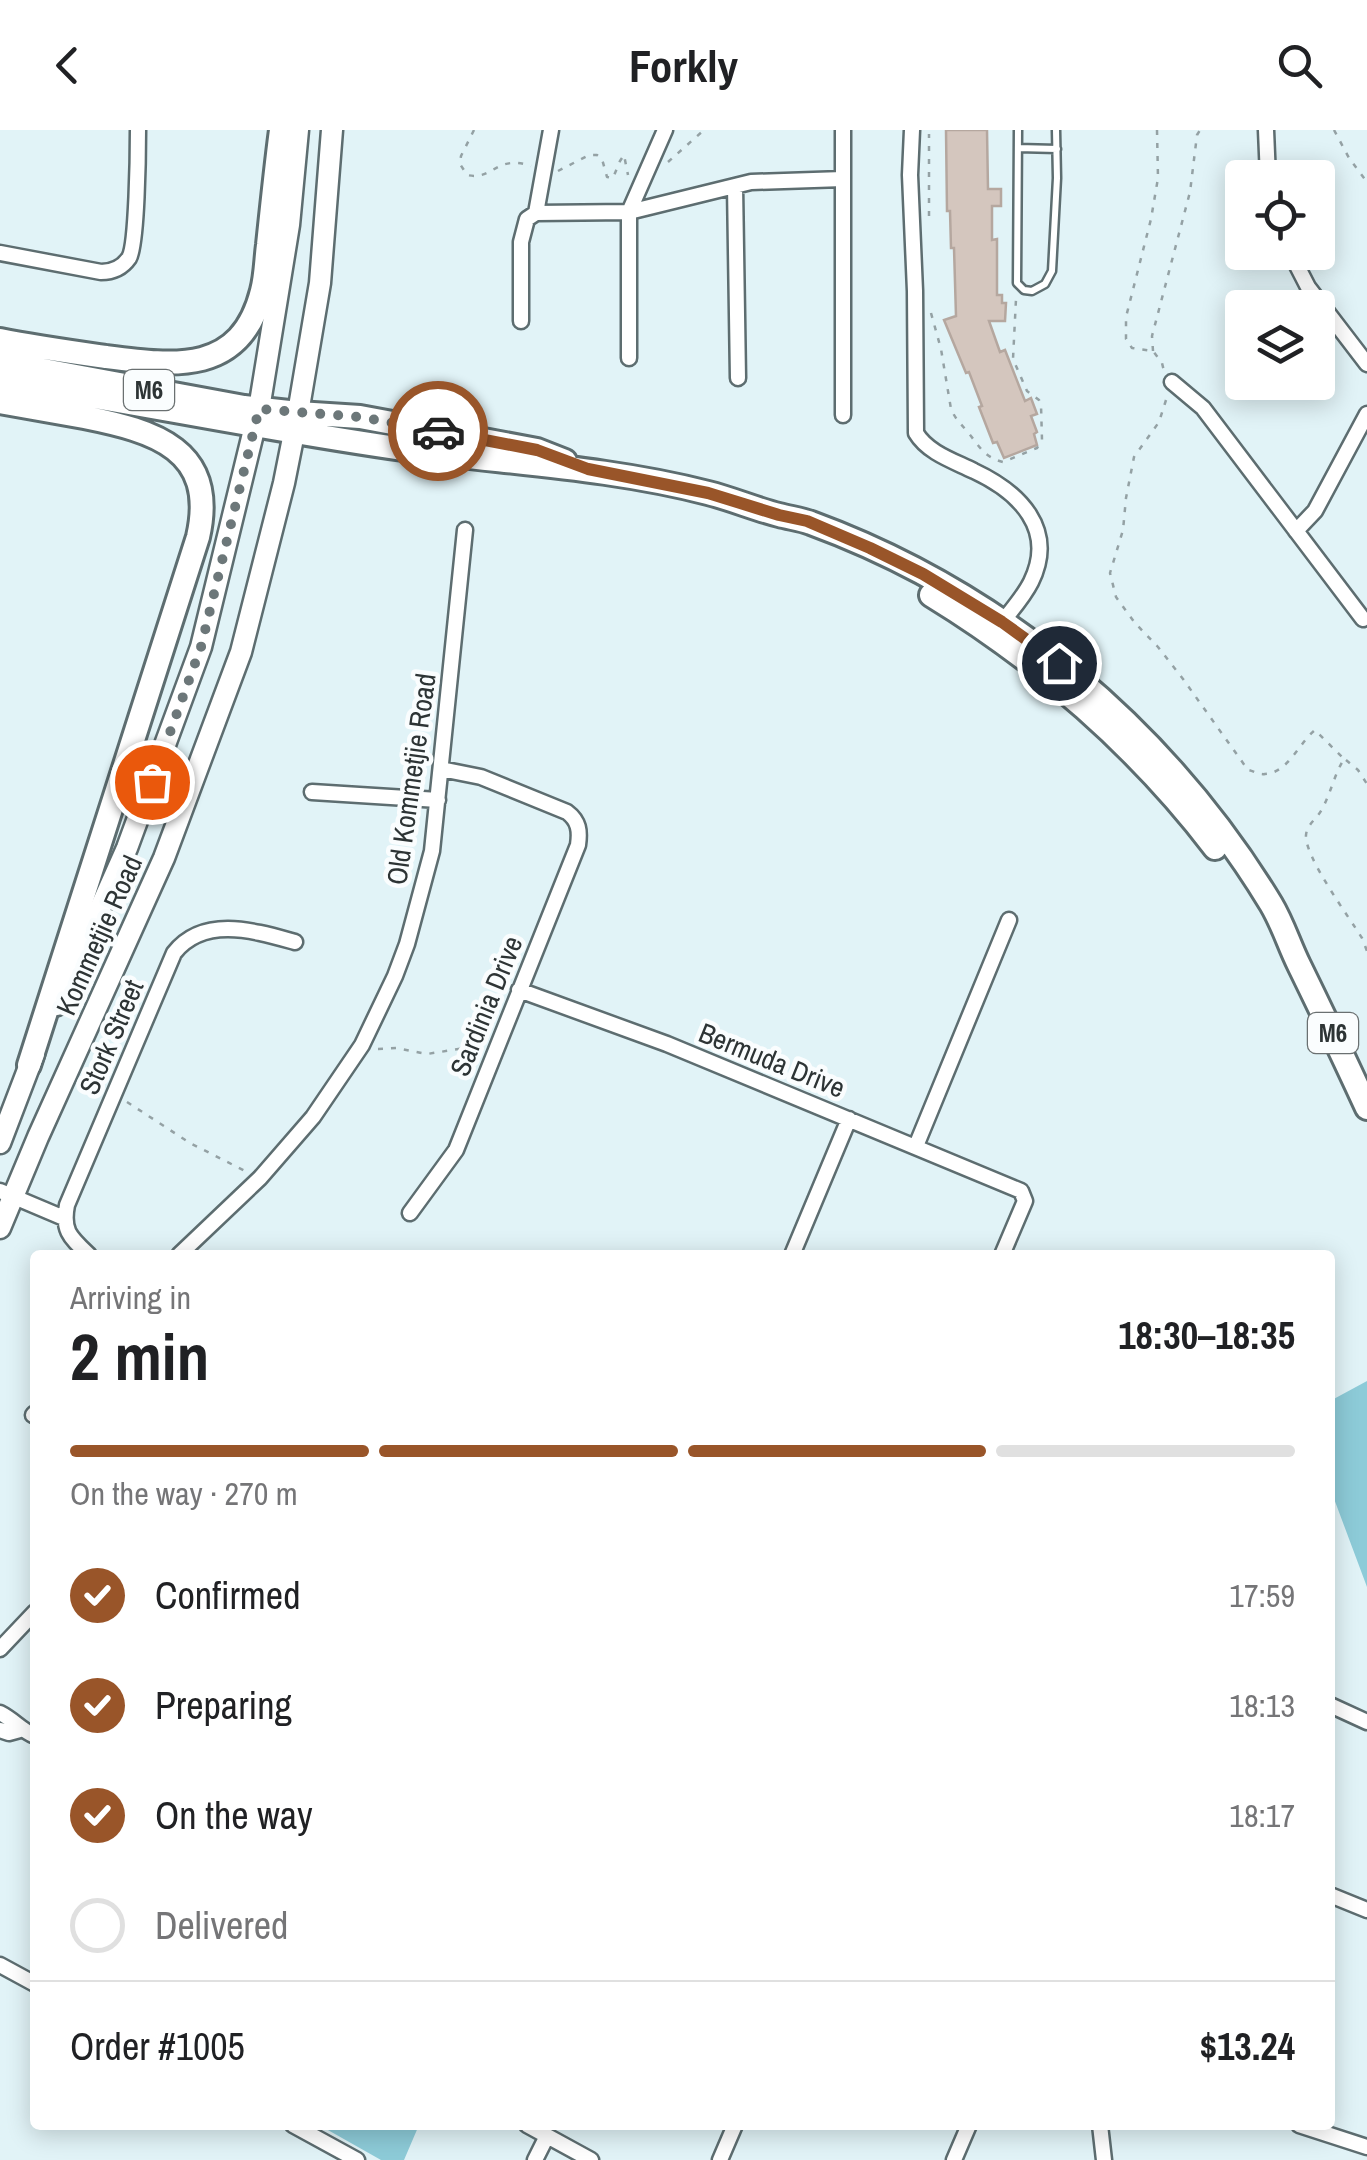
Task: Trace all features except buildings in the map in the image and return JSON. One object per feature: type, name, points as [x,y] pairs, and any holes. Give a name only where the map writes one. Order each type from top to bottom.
[{"type":"main road","points":[[0,340],[164,364],[208,358],[234,342],[252,316],[263,288],[282,130]]},
{"type":"main road","name":"Kommetjie Road","points":[[0,1143],[29,1065],[127,848],[201,647],[256,418],[289,226],[298,130]]},
{"type":"main road","name":"Kommetjie Road","points":[[0,1228],[7,1194],[164,858],[242,652],[296,424],[320,284],[332,130]]},
{"type":"main road","name":"M6","points":[[0,362],[256,418]]},
{"type":"main road","name":"M6","points":[[0,381],[296,424],[360,417],[537,450],[588,469],[708,493],[779,515],[997,628],[1059,663],[1134,724],[1196,798],[1274,909],[1367,1108]]},
{"type":"main road","points":[[0,402],[117,424],[159,438],[172,446],[192,469],[203,502],[198,537],[29,1065]]},
{"type":"main road","name":"M6","points":[[997,628],[1152,774],[1203,832],[1296,960]]},
{"type":"street","points":[[0,253],[92,272],[114,270],[128,260],[133,243],[138,130]]},
{"type":"street","points":[[536,213],[552,130]]},
{"type":"street","points":[[629,358],[628,212],[665,130]]},
{"type":"street","points":[[843,130],[843,415]]},
{"type":"street","points":[[912,130],[916,428],[924,443],[937,453],[1009,490],[1020,500],[1032,518],[1038,548],[1035,572],[1026,590],[997,628]]},
{"type":"street","points":[[1266,130],[1267,160]]},
{"type":"street","points":[[521,320],[522,242],[527,220],[536,213],[628,212],[734,186],[785,180],[843,180]]},
{"type":"street","points":[[734,186],[738,378]]},
{"type":"street","points":[[1299,270],[1367,364]]},
{"type":"street","points":[[1172,382],[1203,408],[1364,619]]},
{"type":"street","points":[[1296,531],[1322,500],[1367,414]]},
{"type":"street","name":"Old Kommetjie Road","points":[[185,1250],[260,1178],[313,1117],[357,1054],[407,944],[432,851],[465,530]]},
{"type":"street","name":"Sardinia Drive","points":[[410,1212],[456,1150],[578,845],[579,828],[567,812],[481,777],[441,769]]},
{"type":"street","points":[[312,792],[438,800]]},
{"type":"street","points":[[916,1146],[1008,920]]},
{"type":"street","name":"Stork Street","points":[[64,1218],[172,958],[188,938],[208,930],[221,930],[295,942]]},
{"type":"street","name":"Bermuda Drive","points":[[519,990],[666,1044],[1021,1191],[1025,1201],[1004,1250]]},
{"type":"street","points":[[794,1250],[849,1119]]},
{"type":"street","points":[[7,1194],[64,1218],[66,1229],[85,1250]]},
{"type":"street","points":[[0,1649],[30,1617]]},
{"type":"street","points":[[1335,1708],[1367,1722]]},
{"type":"street","points":[[0,1713],[16,1720],[28,1733]]},
{"type":"street","points":[[0,1730],[9,1734],[28,1733]]},
{"type":"street","points":[[1335,1897],[1367,1910]]},
{"type":"street","points":[[0,1965],[30,1981]]},
{"type":"street","points":[[302,2130],[357,2160]]},
{"type":"street","points":[[537,2130],[591,2160]]},
{"type":"street","points":[[720,2160],[732,2130]]},
{"type":"street","points":[[954,2160],[968,2130]]},
{"type":"street","points":[[1101,2130],[1104,2160]]},
{"type":"street","points":[[1314,2130],[1367,2147]]},
{"type":"street","points":[[534,2160],[548,2136]]},
{"type":"lane","points":[[1018,130],[1017,282],[1032,292],[1045,284],[1052,270],[1058,178],[1056,130]]},
{"type":"lane","points":[[1018,148],[1057,149]]},
{"type":"lane","points":[[1059,663],[1088,676]]},
{"type":"path","points":[[474,130],[460,164],[467,175],[477,177],[510,161],[544,170],[564,169],[589,155],[597,155],[610,179],[624,155],[630,178],[641,184],[652,181],[704,130]]},
{"type":"path","points":[[928,224],[929,130]]},
{"type":"path","points":[[1154,350],[1132,348],[1126,339],[1126,317],[1158,178],[1157,130]]},
{"type":"path","points":[[1200,130],[1190,192],[1152,336],[1154,350],[1172,382],[1159,422],[1134,457],[1123,530],[1110,573],[1116,597],[1184,679],[1248,770],[1266,774],[1282,767],[1315,730],[1358,770],[1367,784]]},
{"type":"path","points":[[1334,130],[1367,182]]},
{"type":"path","points":[[930,309],[954,418],[982,453],[1003,462],[1037,448],[1042,440],[1041,405],[1027,391],[1013,358],[1017,282]]},
{"type":"path","points":[[1344,759],[1321,812],[1306,829],[1305,842],[1367,951]]},
{"type":"path","points":[[357,1054],[385,1048],[436,1054],[499,1042]]},
{"type":"path","points":[[114,1094],[190,1143],[260,1178]]},
{"type":"shaded area","points":[[1367,1381],[1367,1587],[1335,1501],[1335,1398]]},
{"type":"shaded area","points":[[328,2130],[417,2130],[404,2160],[381,2160]]},
{"type":"way so far","points":[[152,782],[201,647],[259,409],[360,417],[438,431]]},
{"type":"route","points":[[438,431],[537,450],[588,469],[708,493],[807,521],[923,574],[976,604],[1059,663]]}]
